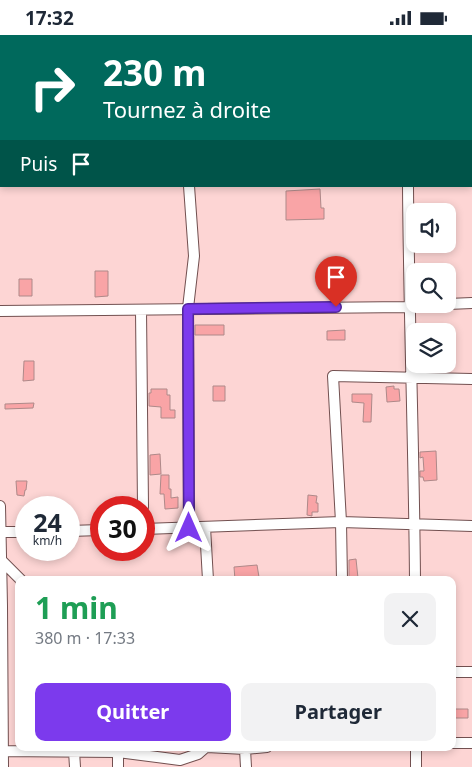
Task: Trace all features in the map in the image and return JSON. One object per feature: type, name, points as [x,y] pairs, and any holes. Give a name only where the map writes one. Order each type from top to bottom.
[{"type":"street","points":[[189,187],[194,256],[188,309],[189,528]]},
{"type":"street","points":[[408,187],[409,263]]},
{"type":"street","points":[[456,304],[472,303]]},
{"type":"street","points":[[0,311],[406,307]]},
{"type":"street","points":[[140,310],[143,496]]},
{"type":"street","points":[[409,313],[415,576]]},
{"type":"street","points":[[342,576],[333,377],[472,379]]},
{"type":"street","points":[[0,506],[3,767]]},
{"type":"street","points":[[155,529],[341,522],[472,526]]},
{"type":"street","points":[[206,527],[208,576]]},
{"type":"street","points":[[0,532],[15,532]]},
{"type":"street","points":[[1,560],[17,576]]},
{"type":"street","points":[[456,672],[472,672]]},
{"type":"street","points":[[456,743],[472,743]]},
{"type":"street","points":[[2,751],[118,753],[180,760],[202,751]]},
{"type":"street","points":[[74,751],[75,767]]},
{"type":"street","points":[[163,751],[170,759]]},
{"type":"street","points":[[245,751],[246,767]]},
{"type":"street","points":[[416,751],[416,767]]},
{"type":"street","points":[[118,753],[118,767]]},
{"type":"building","points":[[320,189],[321,208],[324,208],[324,219],[286,220],[286,191]]},
{"type":"building","points":[[95,271],[108,271],[108,296],[95,297]]},
{"type":"building","points":[[19,279],[32,279],[32,296],[19,296]]},
{"type":"building","points":[[195,325],[224,325],[224,335],[195,335]]},
{"type":"building","points":[[345,330],[345,340],[327,340],[327,331]]},
{"type":"building","points":[[24,361],[34,361],[34,380],[23,381]]},
{"type":"building","points":[[213,386],[225,386],[225,401],[213,401]]},
{"type":"building","points":[[394,386],[394,389],[399,389],[400,401],[387,402],[386,387]]},
{"type":"building","points":[[151,389],[167,389],[167,395],[170,395],[170,410],[175,410],[175,418],[161,418],[161,407],[149,406],[149,393],[151,393]]},
{"type":"building","points":[[352,394],[372,394],[371,422],[363,422],[364,403],[352,402]]},
{"type":"building","points":[[34,403],[33,408],[5,409],[5,404]]},
{"type":"building","points":[[436,451],[437,480],[424,481],[423,477],[420,477],[420,471],[424,471],[423,457],[420,458],[420,452]]},
{"type":"building","points":[[160,454],[161,474],[150,475],[150,455]]},
{"type":"building","points":[[161,475],[169,475],[171,498],[178,497],[178,508],[165,509],[164,494],[160,494]]},
{"type":"building","points":[[16,481],[27,481],[24,496],[17,495]]},
{"type":"building","points":[[308,495],[317,496],[318,512],[312,512],[312,516],[307,515]]},
{"type":"building","points":[[356,559],[358,576],[349,576],[349,560]]},
{"type":"building","points":[[257,565],[259,576],[235,576],[234,567]]},
{"type":"building","points":[[456,709],[468,709],[468,718],[456,718]]},
{"type":"route","points":[[189,528],[188,309],[336,307]]}]
